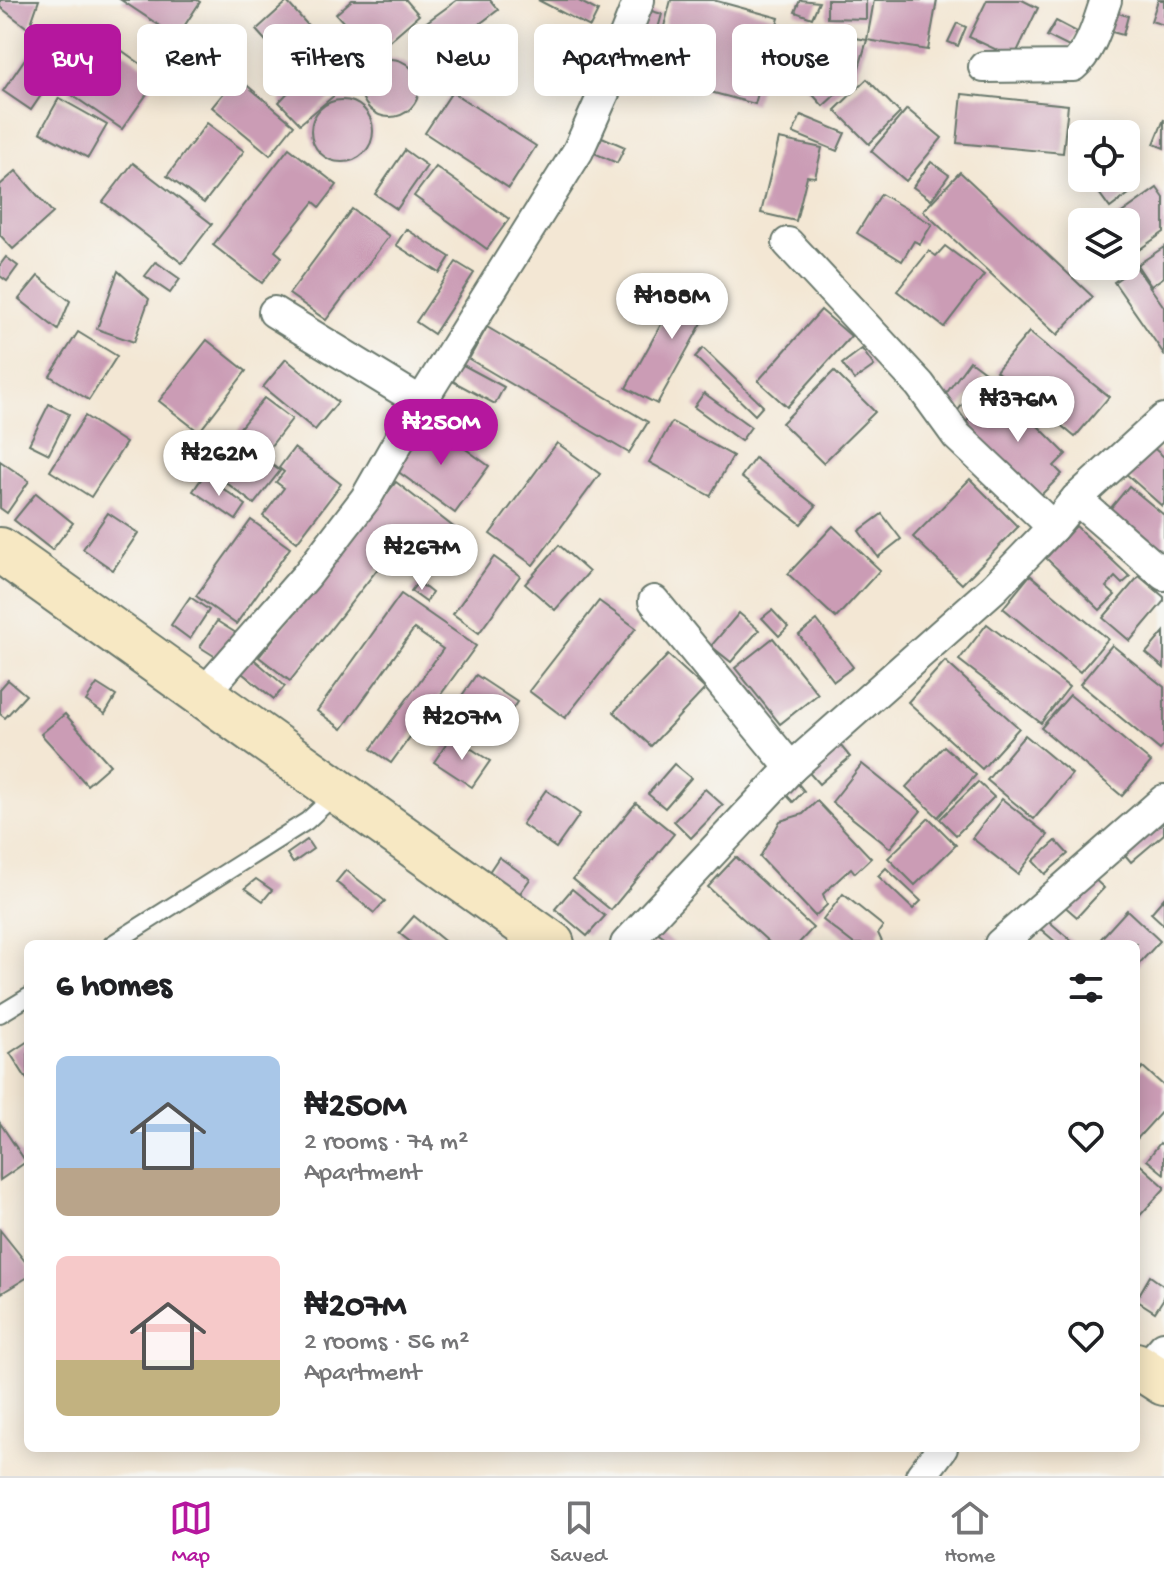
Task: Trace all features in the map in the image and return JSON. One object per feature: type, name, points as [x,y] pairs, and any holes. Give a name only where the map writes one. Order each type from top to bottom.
[{"type":"street","points":[[204,693],[307,575],[366,498],[421,402],[578,151],[616,66],[639,0]]},
{"type":"street","points":[[984,67],[1073,66],[1082,59],[1088,48],[1106,0]]},
{"type":"street","points":[[788,243],[920,385],[957,436],[1053,527]]},
{"type":"street","points":[[274,312],[421,402]]},
{"type":"street","points":[[630,940],[791,768],[994,588],[1076,499],[1164,419]]},
{"type":"street","points":[[1076,499],[1164,575]]},
{"type":"street","points":[[0,550],[546,940]]},
{"type":"street","points":[[654,601],[791,768]]},
{"type":"street","points":[[1005,940],[1164,800]]},
{"type":"street","points":[[921,1476],[939,1452]]},
{"type":"lane","points":[[118,940],[307,821],[339,791]]},
{"type":"lane","points":[[0,1014],[24,999]]},
{"type":"building","points":[[0,0],[39,0],[31,24],[24,25],[0,7]]},
{"type":"building","points":[[121,0],[200,2],[186,24],[157,24]]},
{"type":"building","points":[[352,0],[406,0],[419,15],[392,38],[392,24],[345,24],[336,14]]},
{"type":"building","points":[[457,0],[490,0],[498,10],[480,24],[424,24]]},
{"type":"building","points":[[538,0],[577,0],[598,11],[592,24],[584,24]]},
{"type":"building","points":[[671,0],[713,0],[779,18],[777,24],[732,24],[732,96],[757,96],[755,104],[716,94],[716,24],[665,24]]},
{"type":"building","points":[[800,0],[819,2],[812,18],[795,12]]},
{"type":"building","points":[[827,0],[866,0],[866,19],[827,18]]},
{"type":"building","points":[[874,0],[937,0],[928,50],[867,40]]},
{"type":"building","points":[[987,0],[1022,0],[1038,8],[1014,58],[969,37]]},
{"type":"building","points":[[1158,0],[1164,0],[1164,25],[1151,21]]},
{"type":"building","points":[[287,2],[307,24],[263,24],[263,38],[256,30]]},
{"type":"building","points":[[648,10],[662,14],[659,24],[644,24]]},
{"type":"building","points":[[1111,11],[1128,16],[1123,35],[1105,30]]},
{"type":"building","points":[[1056,21],[1077,32],[1069,47],[1047,36]]},
{"type":"building","points":[[957,23],[966,27],[958,46],[948,42]]},
{"type":"building","points":[[857,38],[867,40],[857,75]]},
{"type":"building","points":[[121,50],[137,61],[137,96],[145,96],[122,129],[73,96],[121,96]]},
{"type":"building","points":[[392,59],[408,66],[408,96],[418,96],[417,99],[401,115],[379,115],[362,96],[392,96]]},
{"type":"building","points":[[24,60],[24,96],[41,96],[31,110],[3,91]]},
{"type":"building","points":[[867,79],[900,113],[869,144],[835,110],[849,96],[857,96],[857,89]]},
{"type":"building","points":[[247,85],[294,125],[270,155],[212,107],[221,96],[247,96]]},
{"type":"building","points":[[962,94],[1068,105],[1063,153],[957,143]]},
{"type":"building","points":[[285,96],[334,96],[300,124],[279,102]]},
{"type":"building","points":[[449,96],[458,96],[536,146],[509,188],[425,133]]},
{"type":"building","points":[[814,96],[834,96],[823,106]]},
{"type":"building","points":[[59,98],[107,125],[88,158],[40,132]]},
{"type":"building","points":[[342,100],[354,102],[364,109],[371,119],[371,143],[364,153],[354,160],[342,162],[330,160],[320,153],[313,143],[311,131],[313,119],[320,109],[330,102]]},
{"type":"building","points":[[907,109],[942,138],[906,181],[871,151]]},
{"type":"building","points":[[801,115],[845,133],[837,151],[793,133]]},
{"type":"building","points":[[1164,119],[1164,148],[1154,144]]},
{"type":"building","points":[[207,123],[244,151],[204,203],[167,176]]},
{"type":"building","points":[[602,137],[625,147],[617,163],[594,153]]},
{"type":"building","points":[[779,139],[822,148],[815,177],[807,176],[796,221],[761,213]]},
{"type":"building","points":[[289,148],[337,185],[320,207],[314,202],[275,251],[282,257],[262,283],[213,245]]},
{"type":"building","points":[[405,150],[427,166],[397,209],[375,194]]},
{"type":"building","points":[[931,162],[949,175],[931,200],[913,187]]},
{"type":"building","points":[[133,163],[212,224],[182,263],[103,202]]},
{"type":"building","points":[[436,167],[509,219],[487,249],[414,196]]},
{"type":"building","points":[[16,171],[53,213],[13,249],[0,235],[0,185]]},
{"type":"building","points":[[960,172],[1068,274],[1068,280],[1075,280],[1093,297],[1057,335],[923,211]]},
{"type":"building","points":[[1157,188],[1164,198],[1164,232],[1140,249],[1140,208],[1129,208]]},
{"type":"building","points":[[1098,192],[1131,192],[1110,208]]},
{"type":"building","points":[[881,194],[932,224],[920,244],[914,241],[902,261],[857,233]]},
{"type":"building","points":[[352,209],[389,236],[326,320],[289,294]]},
{"type":"building","points":[[406,229],[450,257],[440,273],[396,245]]},
{"type":"building","points":[[945,246],[984,275],[944,327],[897,291],[929,251],[936,256]]},
{"type":"building","points":[[1164,247],[1164,277],[1151,286],[1140,270],[1140,263]]},
{"type":"building","points":[[6,257],[18,266],[7,281],[0,276],[0,265]]},
{"type":"building","points":[[156,262],[180,279],[170,293],[145,276]]},
{"type":"building","points":[[456,262],[474,273],[434,334],[416,322]]},
{"type":"building","points":[[118,271],[149,299],[134,342],[97,329]]},
{"type":"building","points":[[1140,273],[1164,307],[1164,354],[1114,282],[1140,280]]},
{"type":"building","points":[[38,276],[70,301],[58,330],[19,299]]},
{"type":"building","points":[[687,277],[718,294],[657,404],[626,388]]},
{"type":"building","points":[[821,310],[851,336],[787,407],[758,381]]},
{"type":"building","points":[[487,327],[648,422],[629,453],[469,359]]},
{"type":"building","points":[[78,332],[117,356],[89,400],[50,376]]},
{"type":"building","points":[[1029,332],[1109,397],[1075,437],[996,371]]},
{"type":"building","points":[[207,340],[246,371],[199,432],[159,401]]},
{"type":"building","points":[[703,348],[763,406],[755,415],[695,357]]},
{"type":"building","points":[[862,349],[874,366],[854,380],[842,364]]},
{"type":"building","points":[[286,359],[338,402],[315,430],[263,387]]},
{"type":"building","points":[[454,360],[504,387],[495,404],[445,377]]},
{"type":"building","points":[[970,361],[986,373],[956,413],[940,402]]},
{"type":"building","points":[[834,371],[875,412],[823,463],[782,423]]},
{"type":"building","points":[[704,393],[751,427],[741,441],[694,407]]},
{"type":"building","points":[[1007,395],[1066,454],[1054,466],[1062,474],[1037,499],[963,425],[989,400],[995,406]]},
{"type":"building","points":[[264,398],[292,419],[266,452],[238,430]]},
{"type":"building","points":[[49,404],[69,414],[49,454],[29,444]]},
{"type":"building","points":[[85,416],[126,443],[91,497],[50,471]]},
{"type":"building","points":[[427,421],[489,466],[455,513],[393,468]]},
{"type":"building","points":[[672,422],[733,456],[710,496],[649,462]]},
{"type":"building","points":[[227,430],[280,471],[254,504],[201,463]]},
{"type":"building","points":[[557,443],[600,474],[533,565],[490,534]]},
{"type":"building","points":[[1149,444],[1164,457],[1162,506],[1124,472]]},
{"type":"building","points":[[294,448],[341,484],[297,542],[263,516],[284,488],[276,482],[284,472],[279,468]]},
{"type":"building","points":[[755,458],[816,506],[801,524],[741,477]]},
{"type":"building","points":[[0,461],[29,481],[7,513],[0,508]]},
{"type":"building","points":[[204,475],[246,505],[236,520],[193,491]]},
{"type":"building","points":[[970,479],[1018,527],[962,584],[913,537]]},
{"type":"building","points":[[396,482],[470,540],[452,564],[408,530],[290,681],[259,657]]},
{"type":"building","points":[[1129,486],[1164,515],[1164,562],[1105,515]]},
{"type":"building","points":[[36,493],[73,523],[52,550],[14,520]]},
{"type":"building","points":[[108,513],[138,533],[113,570],[83,549]]},
{"type":"building","points":[[882,514],[901,539],[878,557],[859,531]]},
{"type":"building","points":[[251,520],[290,548],[236,624],[196,596]]},
{"type":"building","points":[[833,526],[880,570],[836,618],[788,574]]},
{"type":"building","points":[[1076,526],[1130,577],[1122,584],[1115,577],[1106,587],[1115,595],[1100,610],[1046,558]]},
{"type":"building","points":[[559,545],[589,572],[555,610],[525,584]]},
{"type":"building","points":[[494,557],[520,576],[479,633],[453,614]]},
{"type":"building","points":[[1030,575],[1108,639],[1080,672],[1003,608]]},
{"type":"building","points":[[1139,576],[1164,597],[1164,601],[1130,641],[1103,618]]},
{"type":"building","points":[[418,582],[432,593],[426,602],[411,591]]},
{"type":"building","points":[[401,594],[476,646],[391,763],[371,749],[443,649],[414,629],[342,729],[317,711]]},
{"type":"building","points":[[190,597],[209,610],[190,639],[171,625]]},
{"type":"building","points":[[599,601],[636,628],[565,718],[529,691]]},
{"type":"building","points":[[772,610],[788,627],[779,636],[762,618]]},
{"type":"building","points":[[739,613],[759,630],[731,662],[711,646]]},
{"type":"building","points":[[817,620],[853,667],[834,681],[799,635]]},
{"type":"building","points":[[217,621],[236,633],[219,659],[200,647]]},
{"type":"building","points":[[987,624],[1069,687],[1041,723],[959,660]]},
{"type":"building","points":[[1164,632],[1164,668],[1146,653]]},
{"type":"building","points":[[773,638],[818,694],[780,724],[735,668]]},
{"type":"building","points":[[1112,645],[1164,687],[1164,745],[1160,750],[1080,684]]},
{"type":"building","points":[[249,655],[285,686],[274,699],[237,669]]},
{"type":"building","points":[[668,655],[705,689],[651,746],[614,712]]},
{"type":"building","points":[[945,661],[1019,728],[982,769],[908,702]]},
{"type":"building","points":[[476,675],[517,702],[493,737],[452,710]]},
{"type":"building","points":[[8,680],[26,695],[5,718],[0,714],[0,689]]},
{"type":"building","points":[[97,684],[116,696],[105,714],[86,701]]},
{"type":"building","points":[[1070,695],[1151,762],[1122,796],[1041,728]]},
{"type":"building","points":[[65,714],[110,765],[87,785],[41,734]]},
{"type":"building","points":[[1025,735],[1072,774],[1034,819],[987,780]]},
{"type":"building","points":[[452,736],[490,761],[472,787],[434,762]]},
{"type":"building","points":[[836,740],[850,757],[819,784],[805,768]]},
{"type":"building","points":[[944,746],[976,775],[938,817],[906,787]]},
{"type":"building","points":[[674,764],[691,778],[665,808],[648,794]]},
{"type":"building","points":[[862,764],[921,811],[890,848],[832,802]]},
{"type":"building","points":[[794,779],[804,791],[793,802],[782,790]]},
{"type":"building","points":[[978,782],[994,797],[956,835],[940,819]]},
{"type":"building","points":[[705,789],[723,805],[691,838],[674,821]]},
{"type":"building","points":[[546,790],[580,814],[556,848],[522,824]]},
{"type":"building","points":[[1002,799],[1048,835],[1018,874],[972,838]]},
{"type":"building","points":[[817,801],[871,858],[855,873],[851,868],[823,894],[827,905],[815,916],[760,857],[780,821],[803,814]]},
{"type":"building","points":[[636,803],[674,834],[611,910],[573,879]]},
{"type":"building","points":[[1164,817],[1164,834],[1131,862],[1115,843]]},
{"type":"building","points":[[929,818],[956,845],[915,885],[888,858]]},
{"type":"building","points":[[307,840],[313,849],[293,863],[287,854]]},
{"type":"building","points":[[1056,841],[1068,854],[1045,874],[1033,861]]},
{"type":"building","points":[[499,857],[530,879],[518,896],[487,875]]},
{"type":"building","points":[[736,857],[813,928],[802,940],[767,940],[708,887]]},
{"type":"building","points":[[886,868],[921,901],[913,909],[878,876]]},
{"type":"building","points":[[346,870],[385,901],[374,913],[336,882]]},
{"type":"building","points":[[1089,874],[1104,888],[1077,917],[1062,904]]},
{"type":"building","points":[[256,879],[272,890],[263,901],[245,888]]},
{"type":"building","points":[[572,889],[605,916],[587,936],[555,909]]},
{"type":"building","points":[[843,894],[883,926],[878,933],[881,940],[849,940],[823,920]]},
{"type":"building","points":[[1164,898],[1164,925],[1151,913]]},
{"type":"building","points":[[1127,910],[1160,941],[1140,963],[1140,940],[1100,940]]},
{"type":"building","points":[[414,916],[443,940],[408,940],[399,933]]},
{"type":"building","points":[[1044,917],[1070,940],[1053,940],[1037,926]]},
{"type":"building","points":[[648,926],[669,940],[638,940]]},
{"type":"building","points":[[24,1044],[24,1075],[10,1053]]},
{"type":"building","points":[[1143,1067],[1164,1086],[1164,1109],[1140,1136],[1140,1070]]},
{"type":"building","points":[[0,1123],[24,1163],[0,1180]]},
{"type":"building","points":[[1160,1143],[1164,1146],[1164,1174],[1147,1160]]},
{"type":"building","points":[[1140,1165],[1164,1189],[1140,1216]]},
{"type":"building","points":[[0,1230],[24,1260],[24,1279],[0,1294]]},
{"type":"building","points":[[1150,1276],[1164,1286],[1164,1298],[1155,1312],[1140,1303],[1140,1293]]}]
